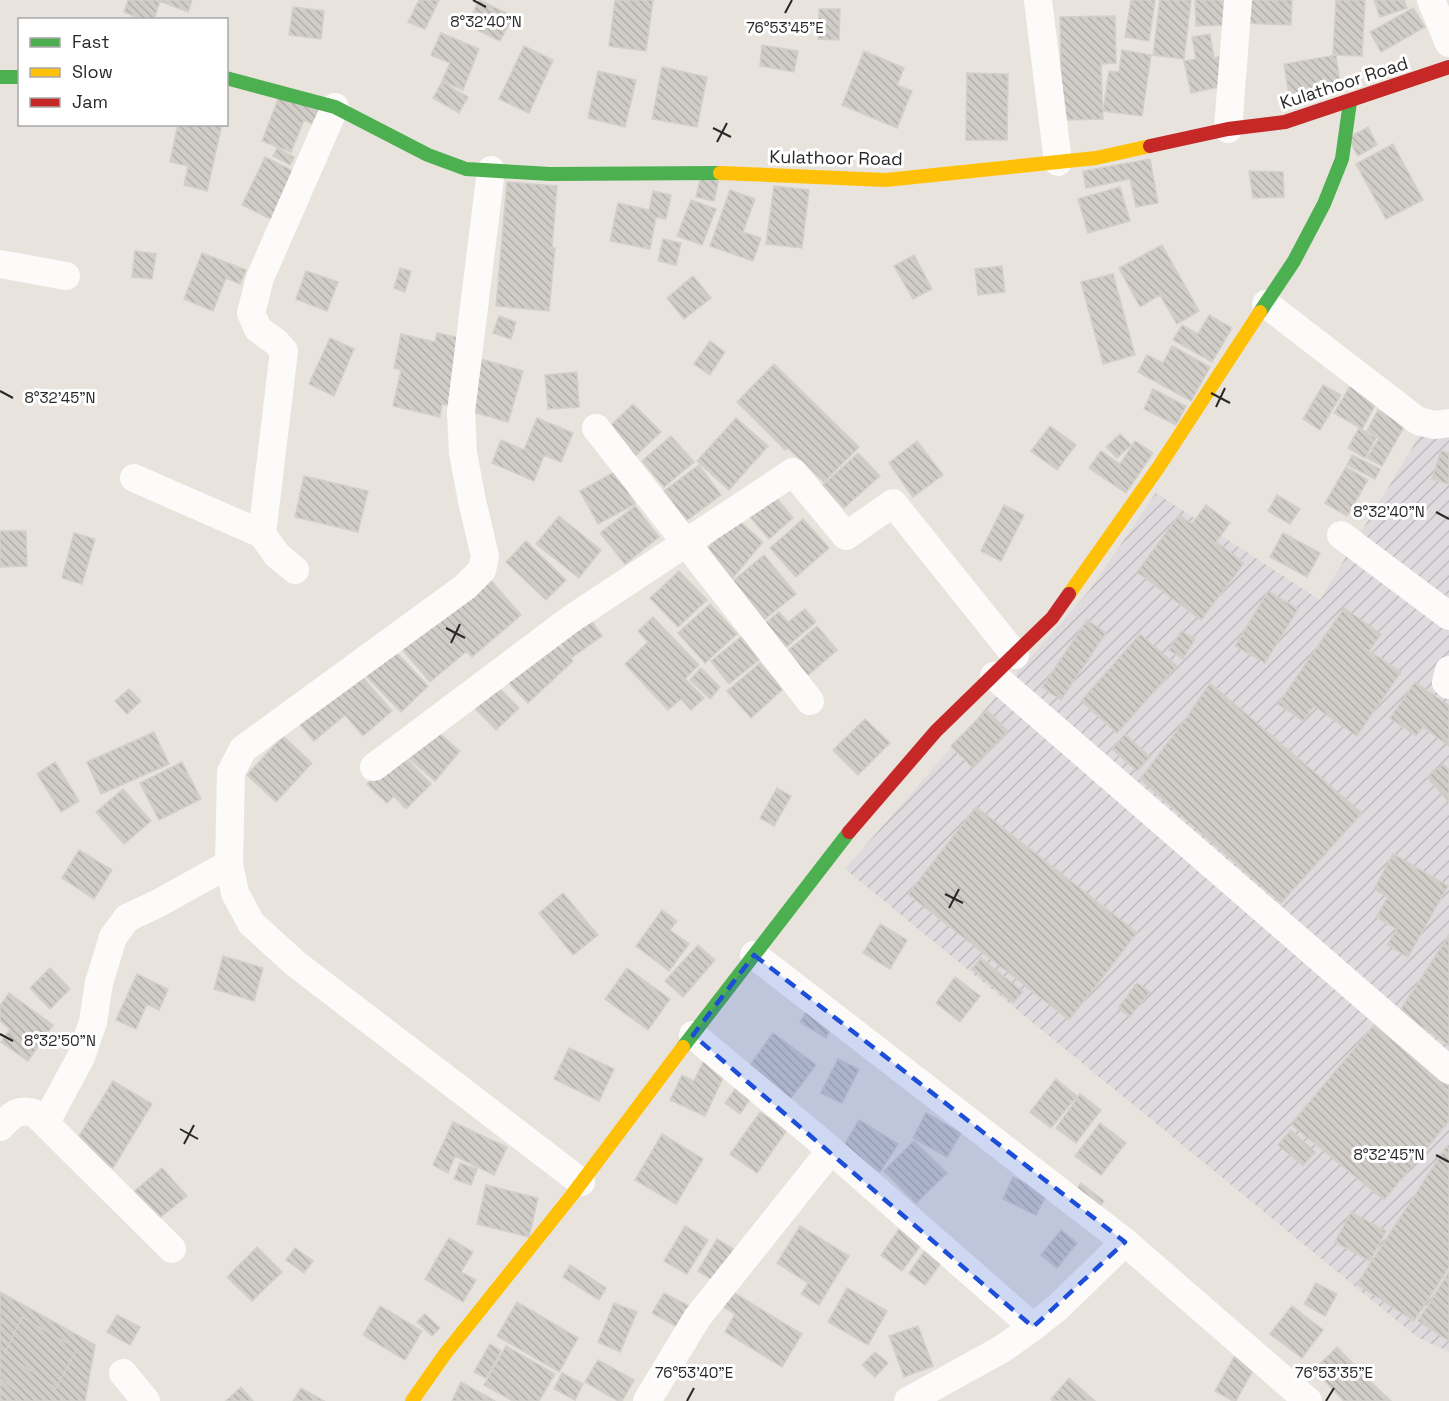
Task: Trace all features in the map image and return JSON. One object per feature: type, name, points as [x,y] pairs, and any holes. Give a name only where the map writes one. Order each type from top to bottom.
[{"type":"street","points":[[1038,0],[1058,162]]},
{"type":"street","points":[[1228,129],[1238,0]]},
{"type":"street","points":[[1431,0],[1449,43]]},
{"type":"street","name":"Kulathoor Road","points":[[228,79],[335,107],[428,155],[466,169],[550,174],[686,172],[886,180],[1096,158],[1228,129],[1286,122],[1449,67]]},
{"type":"street","points":[[0,77],[18,77]]},
{"type":"street","points":[[412,1401],[445,1354],[581,1182],[723,993],[841,842],[936,731],[1052,618],[1158,468],[1294,261],[1324,204],[1342,159],[1350,102]]},
{"type":"street","points":[[262,534],[284,351],[258,329],[251,314],[260,278],[335,107]]},
{"type":"street","points":[[491,170],[461,412],[463,453],[485,556],[482,570],[465,587],[243,749],[231,772],[229,864],[235,893],[251,923],[296,964],[581,1182]]},
{"type":"street","points":[[0,264],[66,276]]},
{"type":"street","points":[[1266,304],[1419,421],[1435,425],[1449,423]]},
{"type":"street","points":[[596,428],[810,701]]},
{"type":"street","points":[[374,767],[571,619],[792,472],[846,536],[893,503],[1015,655]]},
{"type":"street","points":[[134,478],[262,534],[277,555],[295,570]]},
{"type":"street","points":[[1341,535],[1449,616]]},
{"type":"street","points":[[1449,670],[1446,682],[1449,684]]},
{"type":"street","points":[[994,676],[1449,1070]]},
{"type":"street","points":[[46,1122],[81,1057],[93,1022],[99,983],[113,937],[127,918],[229,864]]},
{"type":"street","points":[[754,956],[1125,1242],[1308,1401]]},
{"type":"street","points":[[693,1035],[831,1150],[1033,1327]]},
{"type":"street","points":[[0,1127],[18,1112],[27,1110],[46,1122],[95,1175],[172,1249]]},
{"type":"street","points":[[647,1401],[697,1318],[831,1150]]},
{"type":"street","points":[[908,1401],[1002,1349],[1033,1327],[1058,1307],[1125,1242]]},
{"type":"street","points":[[123,1373],[146,1401]]},
{"type":"highlighted area","points":[[754,955],[1125,1242],[1033,1327],[693,1035]]},
{"type":"shaded area","points":[[1449,432],[1449,1352],[1417,1337],[845,869],[1089,591],[1156,493],[1320,600],[1420,435]]},
{"type":"building","points":[[128,0],[192,0],[188,12],[160,1],[155,18],[138,18],[124,12]]},
{"type":"building","points":[[419,0],[439,0],[425,29],[408,22]]},
{"type":"building","points":[[479,0],[513,16],[500,41],[467,25]]},
{"type":"building","points":[[615,0],[653,0],[646,51],[609,46]]},
{"type":"building","points":[[1131,0],[1155,0],[1149,41],[1125,37]]},
{"type":"building","points":[[1160,0],[1191,0],[1184,59],[1153,55]]},
{"type":"building","points":[[1195,0],[1225,0],[1226,25],[1196,26]]},
{"type":"building","points":[[1242,0],[1292,0],[1291,25],[1241,23]]},
{"type":"building","points":[[1336,0],[1365,0],[1362,56],[1333,55]]},
{"type":"building","points":[[1374,0],[1404,0],[1407,8],[1380,17]]},
{"type":"building","points":[[293,7],[324,11],[321,39],[289,35]]},
{"type":"building","points":[[1413,8],[1425,27],[1381,52],[1370,32]]},
{"type":"building","points":[[819,9],[840,9],[839,40],[818,39]]},
{"type":"building","points":[[1115,16],[1116,63],[1101,64],[1103,119],[1062,120],[1060,17]]},
{"type":"building","points":[[441,33],[479,49],[463,90],[442,81],[450,63],[431,55]]},
{"type":"building","points":[[1210,34],[1214,58],[1222,56],[1228,85],[1191,93],[1184,61],[1196,59],[1192,37]]},
{"type":"building","points":[[762,45],[798,51],[794,72],[760,66]]},
{"type":"building","points":[[524,46],[553,60],[529,113],[499,99]]},
{"type":"building","points":[[1122,50],[1151,55],[1142,116],[1103,111],[1109,71],[1119,72]]},
{"type":"building","points":[[864,51],[904,68],[897,85],[912,91],[897,128],[842,105]]},
{"type":"building","points":[[1336,55],[1341,88],[1289,96],[1284,64]]},
{"type":"building","points":[[662,67],[707,77],[697,127],[652,119]]},
{"type":"building","points":[[598,71],[636,80],[625,127],[588,118]]},
{"type":"building","points":[[967,73],[1008,74],[1007,140],[966,140]]},
{"type":"building","points":[[442,82],[468,97],[459,113],[433,98]]},
{"type":"building","points":[[280,94],[324,112],[318,126],[304,120],[291,152],[262,141]]},
{"type":"building","points":[[178,126],[222,126],[207,191],[184,185],[188,166],[170,162]]},
{"type":"building","points":[[1368,127],[1377,145],[1358,156],[1348,138]]},
{"type":"building","points":[[1393,144],[1423,200],[1386,219],[1356,164]]},
{"type":"building","points":[[277,148],[294,157],[290,165],[273,156]]},
{"type":"building","points":[[265,157],[298,173],[275,221],[242,205]]},
{"type":"building","points":[[1150,159],[1158,203],[1136,207],[1130,179],[1086,188],[1083,171]]},
{"type":"building","points":[[1249,171],[1283,172],[1284,197],[1253,198]]},
{"type":"building","points":[[701,175],[719,179],[714,201],[696,197]]},
{"type":"building","points":[[507,182],[557,186],[552,248],[555,248],[549,311],[496,306]]},
{"type":"building","points":[[774,186],[809,190],[802,248],[766,244]]},
{"type":"building","points":[[1120,187],[1130,221],[1088,233],[1078,199]]},
{"type":"building","points":[[730,190],[755,199],[743,232],[761,238],[753,261],[710,246]]},
{"type":"building","points":[[653,191],[671,195],[666,219],[656,217],[650,249],[610,241],[618,203],[649,210]]},
{"type":"building","points":[[691,200],[716,209],[702,245],[677,236]]},
{"type":"building","points":[[663,239],[681,243],[676,265],[658,261]]},
{"type":"building","points":[[1162,245],[1199,311],[1177,324],[1160,295],[1140,307],[1119,268]]},
{"type":"building","points":[[135,251],[156,254],[152,279],[132,277]]},
{"type":"building","points":[[202,253],[246,270],[240,284],[226,278],[213,311],[184,299]]},
{"type":"building","points":[[914,255],[932,289],[913,299],[894,266]]},
{"type":"building","points":[[1002,266],[1005,292],[978,295],[975,269]]},
{"type":"building","points":[[400,268],[411,271],[405,292],[394,288]]},
{"type":"building","points":[[306,271],[338,282],[327,311],[296,299]]},
{"type":"building","points":[[1113,274],[1135,355],[1103,364],[1081,282]]},
{"type":"building","points":[[693,276],[711,298],[684,319],[667,298]]},
{"type":"building","points":[[1209,315],[1232,328],[1212,362],[1173,340],[1182,325],[1198,334]]},
{"type":"building","points":[[499,316],[516,322],[511,339],[493,333]]},
{"type":"building","points":[[437,333],[461,338],[459,407],[442,404],[440,417],[393,406],[401,370],[394,368],[401,334],[435,342]]},
{"type":"building","points":[[330,338],[354,349],[334,396],[309,384]]},
{"type":"building","points":[[710,341],[725,352],[710,375],[694,364]]},
{"type":"building","points":[[1172,346],[1210,367],[1191,401],[1138,372],[1147,355],[1163,363]]},
{"type":"building","points":[[481,359],[523,371],[508,422],[466,410]]},
{"type":"building","points":[[774,364],[859,447],[824,482],[788,448],[785,450],[737,402]]},
{"type":"building","points":[[577,372],[579,407],[548,409],[545,375]]},
{"type":"building","points":[[1323,385],[1341,395],[1320,430],[1303,419]]},
{"type":"building","points":[[1350,386],[1377,402],[1362,429],[1334,413]]},
{"type":"building","points":[[1153,389],[1186,406],[1176,425],[1144,409]]},
{"type":"building","points":[[633,404],[661,432],[632,459],[605,431]]},
{"type":"building","points":[[1378,410],[1405,425],[1382,466],[1367,458],[1379,438],[1367,431]]},
{"type":"building","points":[[537,418],[573,433],[561,462],[544,455],[534,481],[492,463],[501,440],[524,450]]},
{"type":"building","points":[[736,418],[768,446],[729,490],[697,461]]},
{"type":"building","points":[[1050,426],[1076,445],[1057,470],[1031,451]]},
{"type":"building","points":[[1359,428],[1376,438],[1365,458],[1348,448]]},
{"type":"building","points":[[1120,434],[1131,445],[1117,458],[1106,447]]},
{"type":"building","points":[[671,436],[694,462],[664,487],[642,461]]},
{"type":"building","points":[[917,441],[943,475],[913,497],[889,463]]},
{"type":"building","points":[[1135,441],[1153,453],[1126,493],[1089,468],[1101,451],[1120,464]]},
{"type":"building","points":[[1441,451],[1449,453],[1449,484],[1432,479]]},
{"type":"building","points":[[858,453],[880,476],[844,508],[823,485]]},
{"type":"building","points":[[1352,455],[1380,469],[1375,479],[1347,465]]},
{"type":"building","points":[[699,465],[721,495],[686,521],[664,491]]},
{"type":"building","points":[[1346,467],[1368,480],[1347,516],[1325,503]]},
{"type":"building","points":[[616,471],[635,504],[598,524],[580,491]]},
{"type":"building","points":[[304,476],[368,491],[358,532],[295,517]]},
{"type":"building","points":[[771,491],[793,518],[769,539],[746,512]]},
{"type":"building","points":[[1277,495],[1300,509],[1290,524],[1268,511]]},
{"type":"building","points":[[1004,505],[1024,515],[1001,561],[981,551]]},
{"type":"building","points":[[1206,505],[1230,523],[1216,542],[1244,563],[1201,620],[1137,572],[1179,515],[1192,524]]},
{"type":"building","points":[[635,506],[659,537],[625,564],[600,533]]},
{"type":"building","points":[[559,516],[601,550],[579,578],[536,544]]},
{"type":"building","points":[[735,517],[763,542],[732,579],[703,554]]},
{"type":"building","points":[[803,519],[829,548],[796,577],[770,548]]},
{"type":"building","points":[[0,531],[26,531],[27,566],[0,567]]},
{"type":"building","points":[[74,533],[95,539],[82,584],[62,578]]},
{"type":"building","points":[[1283,533],[1320,553],[1307,577],[1270,557]]},
{"type":"building","points":[[526,541],[566,580],[546,600],[506,562]]},
{"type":"building","points":[[764,555],[796,594],[760,623],[728,585]]},
{"type":"building","points":[[679,571],[707,600],[678,627],[650,598]]},
{"type":"building","points":[[486,575],[521,615],[472,657],[467,651],[430,682],[401,648]]},
{"type":"building","points":[[1268,591],[1298,609],[1265,663],[1235,646]]},
{"type":"building","points":[[710,604],[737,634],[705,663],[678,633]]},
{"type":"building","points":[[1344,608],[1381,634],[1369,651],[1401,672],[1357,736],[1314,706],[1303,721],[1278,704]]},
{"type":"building","points":[[805,609],[816,622],[784,649],[763,625],[779,612],[788,622]]},
{"type":"building","points":[[653,617],[699,665],[685,679],[704,698],[691,710],[681,699],[668,710],[625,664],[648,642],[638,631]]},
{"type":"building","points":[[590,619],[602,636],[571,658],[559,641]]},
{"type":"building","points":[[1087,620],[1106,633],[1061,700],[1042,687]]},
{"type":"building","points":[[817,626],[837,650],[806,677],[785,653]]},
{"type":"building","points":[[544,630],[573,661],[528,703],[498,672]]},
{"type":"building","points":[[1181,631],[1195,639],[1183,659],[1169,650]]},
{"type":"building","points":[[1140,634],[1177,666],[1117,733],[1081,701]]},
{"type":"building","points":[[741,637],[759,660],[729,684],[711,661]]},
{"type":"building","points":[[392,648],[428,686],[401,712],[364,674]]},
{"type":"building","points":[[760,663],[783,689],[751,718],[727,691]]},
{"type":"building","points":[[353,666],[392,711],[363,736],[345,715],[314,741],[293,716]]},
{"type":"building","points":[[701,668],[720,687],[710,699],[690,680]]},
{"type":"building","points":[[487,676],[519,708],[496,730],[465,698]]},
{"type":"building","points":[[1415,682],[1449,706],[1449,746],[1423,727],[1416,736],[1390,718]]},
{"type":"building","points":[[1210,683],[1362,813],[1281,903],[1140,779]]},
{"type":"building","points":[[129,689],[141,701],[127,714],[115,701]]},
{"type":"building","points":[[987,710],[1008,731],[972,767],[951,746]]},
{"type":"building","points":[[865,719],[890,743],[858,775],[833,750]]},
{"type":"building","points":[[431,726],[460,751],[435,781],[406,756]]},
{"type":"building","points":[[154,732],[169,764],[101,794],[87,762]]},
{"type":"building","points":[[1125,734],[1150,757],[1137,771],[1112,749]]},
{"type":"building","points":[[283,736],[312,763],[276,802],[247,775]]},
{"type":"building","points":[[400,752],[431,784],[406,809],[394,796],[387,803],[367,784]]},
{"type":"building","points":[[55,762],[79,801],[61,812],[37,774]]},
{"type":"building","points":[[182,762],[201,799],[159,820],[140,783]]},
{"type":"building","points":[[1443,764],[1449,770],[1449,802],[1427,777]]},
{"type":"building","points":[[777,788],[791,796],[774,826],[760,818]]},
{"type":"building","points":[[123,789],[151,821],[124,844],[96,812]]},
{"type":"building","points":[[976,807],[1137,933],[1069,1020],[908,894]]},
{"type":"building","points":[[79,850],[112,870],[94,899],[62,878]]},
{"type":"building","points":[[1393,854],[1448,886],[1408,957],[1387,945],[1397,929],[1376,917],[1388,897],[1374,889]]},
{"type":"building","points":[[563,893],[598,935],[573,955],[539,913]]},
{"type":"building","points":[[662,910],[677,921],[670,930],[689,944],[669,971],[636,946]]},
{"type":"building","points":[[880,924],[907,940],[890,969],[863,953]]},
{"type":"building","points":[[1449,935],[1449,1045],[1399,1012]]},
{"type":"building","points":[[698,945],[715,960],[683,997],[665,981]]},
{"type":"building","points":[[223,956],[263,968],[254,1001],[214,989]]},
{"type":"building","points":[[981,958],[1023,992],[1013,1003],[972,969]]},
{"type":"building","points":[[50,968],[70,989],[50,1009],[30,988]]},
{"type":"building","points":[[627,968],[670,999],[648,1030],[605,999]]},
{"type":"building","points":[[137,974],[168,989],[159,1010],[147,1004],[136,1029],[116,1020]]},
{"type":"building","points":[[955,977],[980,996],[960,1022],[936,1003]]},
{"type":"building","points":[[1137,983],[1150,992],[1130,1017],[1118,1008]]},
{"type":"building","points":[[9,993],[53,1025],[28,1061],[1,1042],[10,1029],[0,1021],[0,1006]]},
{"type":"building","points":[[813,1000],[839,1015],[826,1038],[800,1022]]},
{"type":"building","points":[[1374,1025],[1449,1087],[1449,1121],[1384,1200],[1291,1124]]},
{"type":"building","points":[[773,1033],[816,1065],[787,1103],[745,1072]]},
{"type":"building","points":[[569,1048],[614,1069],[599,1101],[554,1079]]},
{"type":"building","points":[[706,1056],[728,1067],[705,1116],[670,1100],[682,1075],[694,1081]]},
{"type":"building","points":[[838,1059],[859,1069],[842,1103],[821,1093]]},
{"type":"building","points":[[1056,1079],[1077,1096],[1051,1128],[1030,1112]]},
{"type":"building","points":[[113,1081],[152,1104],[113,1168],[74,1144]]},
{"type":"building","points":[[738,1085],[753,1095],[740,1114],[725,1103]]},
{"type":"building","points":[[1080,1094],[1101,1110],[1076,1143],[1056,1128]]},
{"type":"building","points":[[760,1112],[787,1130],[757,1173],[730,1154]]},
{"type":"building","points":[[926,1113],[961,1133],[947,1157],[913,1138]]},
{"type":"building","points":[[859,1120],[898,1144],[880,1172],[842,1149]]},
{"type":"building","points":[[453,1122],[507,1147],[494,1175],[455,1156],[448,1173],[433,1165]]},
{"type":"building","points":[[1100,1123],[1126,1143],[1101,1175],[1075,1156]]},
{"type":"building","points":[[1291,1130],[1315,1152],[1303,1166],[1278,1145]]},
{"type":"building","points":[[662,1134],[703,1159],[676,1204],[635,1180]]},
{"type":"building","points":[[914,1141],[947,1173],[916,1203],[884,1171]]},
{"type":"building","points":[[1446,1147],[1449,1149],[1449,1267],[1414,1321],[1357,1284]]},
{"type":"building","points":[[460,1163],[477,1169],[471,1185],[454,1179]]},
{"type":"building","points":[[162,1168],[187,1196],[157,1220],[133,1192]]},
{"type":"building","points":[[1013,1177],[1047,1194],[1036,1215],[1003,1199]]},
{"type":"building","points":[[1081,1183],[1104,1201],[1093,1215],[1070,1198]]},
{"type":"building","points":[[486,1185],[538,1198],[529,1237],[477,1224]]},
{"type":"building","points":[[1351,1212],[1386,1231],[1370,1261],[1335,1242]]},
{"type":"building","points":[[685,1226],[708,1240],[687,1274],[664,1261]]},
{"type":"building","points":[[800,1226],[849,1256],[819,1305],[801,1294],[808,1283],[777,1263]]},
{"type":"building","points":[[899,1229],[921,1245],[902,1271],[881,1255]]},
{"type":"building","points":[[1061,1230],[1077,1243],[1057,1268],[1041,1255]]},
{"type":"building","points":[[449,1238],[473,1252],[461,1272],[476,1280],[463,1302],[425,1279]]},
{"type":"building","points":[[717,1239],[735,1250],[716,1282],[698,1271]]},
{"type":"building","points":[[930,1243],[947,1255],[925,1285],[909,1273]]},
{"type":"building","points":[[257,1247],[282,1272],[252,1301],[227,1277]]},
{"type":"building","points":[[295,1248],[313,1261],[304,1273],[286,1260]]},
{"type":"building","points":[[570,1265],[606,1288],[599,1300],[563,1277]]},
{"type":"building","points":[[1449,1272],[1449,1341],[1418,1321]]},
{"type":"building","points":[[1316,1283],[1337,1294],[1325,1316],[1304,1304]]},
{"type":"building","points":[[726,1288],[802,1334],[782,1367],[725,1332],[735,1314],[717,1303]]},
{"type":"building","points":[[847,1288],[887,1311],[868,1345],[828,1322]]},
{"type":"building","points":[[0,1292],[95,1345],[85,1401],[0,1401]]},
{"type":"building","points":[[664,1293],[693,1308],[681,1329],[652,1313]]},
{"type":"building","points":[[517,1302],[578,1338],[559,1372],[497,1336]]},
{"type":"building","points":[[614,1303],[637,1312],[620,1352],[598,1342]]},
{"type":"building","points":[[380,1306],[422,1331],[405,1360],[363,1335]]},
{"type":"building","points":[[1292,1306],[1323,1330],[1302,1358],[1270,1334]]},
{"type":"building","points":[[425,1314],[440,1328],[432,1336],[417,1322]]},
{"type":"building","points":[[117,1315],[140,1327],[130,1345],[107,1332]]},
{"type":"building","points":[[22,1317],[77,1349],[56,1388],[5,1353]]},
{"type":"building","points":[[918,1326],[933,1366],[904,1377],[889,1336]]},
{"type":"building","points":[[490,1344],[501,1351],[486,1378],[474,1372]]},
{"type":"building","points":[[506,1346],[555,1374],[539,1401],[513,1401],[484,1385]]},
{"type":"building","points":[[1337,1347],[1391,1401],[1344,1401],[1314,1370]]},
{"type":"building","points":[[875,1352],[888,1363],[875,1377],[862,1365]]},
{"type":"building","points":[[1237,1352],[1257,1363],[1236,1401],[1233,1401],[1215,1391]]},
{"type":"building","points":[[598,1360],[634,1380],[622,1401],[618,1401],[585,1382]]},
{"type":"building","points":[[562,1373],[583,1384],[575,1400],[554,1389]]},
{"type":"building","points":[[0,1378],[29,1401],[0,1401]]},
{"type":"building","points":[[1069,1378],[1095,1401],[1053,1401],[1051,1399]]},
{"type":"building","points":[[461,1382],[495,1401],[452,1401]]},
{"type":"building","points":[[241,1387],[253,1401],[226,1401]]},
{"type":"building","points":[[301,1388],[324,1401],[293,1401]]},
{"type":"traffic: fast","points":[[0,77],[18,77]]},
{"type":"traffic: fast","points":[[228,79],[335,107],[428,155],[466,169],[550,174],[720,173]]},
{"type":"traffic: fast","points":[[1260,312],[1294,261],[1324,204],[1342,159],[1350,102]]},
{"type":"traffic: fast","points":[[683,1047],[849,832]]},
{"type":"traffic: slow","points":[[720,173],[886,180],[1096,158],[1150,146]]},
{"type":"traffic: slow","points":[[1069,594],[1158,468],[1260,312]]},
{"type":"traffic: slow","points":[[412,1401],[445,1354],[572,1195],[683,1047]]},
{"type":"traffic: jam","points":[[1150,146],[1228,129],[1285,122],[1449,67]]},
{"type":"traffic: jam","points":[[849,832],[936,731],[1052,618],[1069,594]]}]
